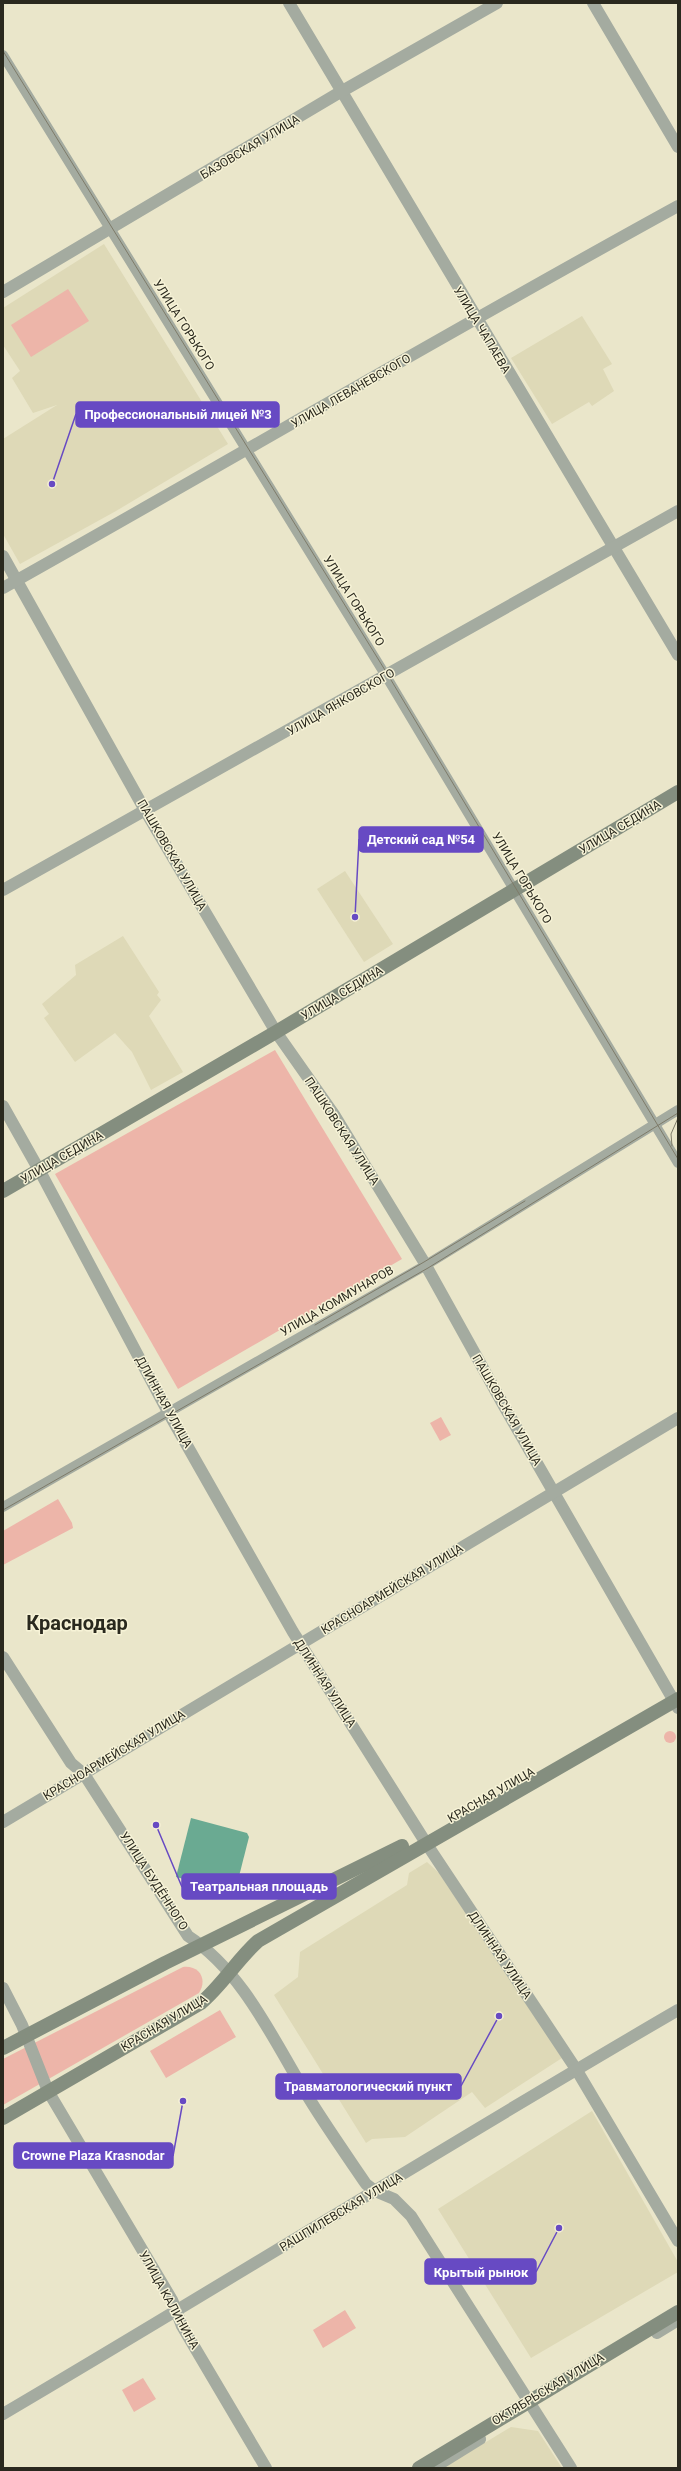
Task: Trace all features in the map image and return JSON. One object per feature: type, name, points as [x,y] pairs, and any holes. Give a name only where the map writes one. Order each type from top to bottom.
[{"type":"main road","name":"УЛИЦА СЕДИНА","points":[[3,1191],[276,1032],[678,792]]},
{"type":"main road","name":"КРАСНАЯ УЛИЦА","points":[[3,2118],[201,2003],[230,1975],[247,1951],[258,1941],[310,1912],[424,1839],[676,1698]]},
{"type":"main road","name":"КРАСНАЯ УЛИЦА","points":[[3,2048],[165,1963],[301,1895],[424,1839]]},
{"type":"main road","name":"ОКТЯБРЬСКАЯ УЛИЦА","points":[[419,2468],[530,2404],[678,2312]]},
{"type":"street","name":"УЛИЦА ЧАПАЕВА","points":[[289,3],[475,318],[678,655]]},
{"type":"street","name":"БАЗОВСКАЯ УЛИЦА","points":[[3,292],[341,92],[497,3]]},
{"type":"street","points":[[593,3],[678,147]]},
{"type":"street","name":"УЛИЦА ГОРЬКОГО","points":[[3,55],[246,452],[386,676],[678,1163]]},
{"type":"street","name":"УЛИЦА ЛЕВАНЕВСКОГО","points":[[3,588],[246,452],[475,318],[678,206]]},
{"type":"street","name":"УЛИЦА ЯНКОВСКОГО","points":[[3,890],[146,812],[678,511]]},
{"type":"street","name":"ПАШКОВСКАЯ УЛИЦА","points":[[3,556],[146,812],[276,1032],[335,1116],[426,1265],[555,1493],[676,1698]]},
{"type":"street","name":"ДЛИННАЯ УЛИЦА","points":[[3,1106],[39,1170],[168,1412],[301,1643],[424,1839],[576,2069],[678,2241]]},
{"type":"street","name":"УЛИЦА КОММУНАРОВ","points":[[3,1507],[426,1265],[678,1110]]},
{"type":"street","name":"КРАСНОАРМЕЙСКАЯ УЛИЦА","points":[[3,1822],[678,1418]]},
{"type":"street","name":"УЛИЦА БУДЁННОГО","points":[[3,1657],[71,1763],[84,1774],[188,1936],[203,1945],[242,1991],[311,2102],[362,2177],[375,2191],[394,2199],[411,2216],[571,2468]]},
{"type":"street","points":[[301,1895],[310,1912]]},
{"type":"street","name":"УЛИЦА КАЛИНИНА","points":[[3,1988],[26,2036],[48,2091],[177,2311],[182,2326],[266,2468]]},
{"type":"street","name":"РАШПИЛЕВСКАЯ УЛИЦА","points":[[3,2414],[177,2311],[576,2069],[678,2010]]},
{"type":"street","name":"ОКТЯБРЬСКАЯ УЛИЦА","points":[[433,2468],[530,2404],[678,2320]]},
{"type":"shaded area","points":[[104,244],[228,444],[116,511],[20,564],[3,534],[3,439],[57,405],[33,413],[12,378],[20,371],[3,345],[3,308]]},
{"type":"shaded area","points":[[68,289],[89,321],[31,357],[11,325]]},
{"type":"shaded area","points":[[582,316],[612,364],[603,369],[614,391],[592,406],[589,402],[552,424],[511,358]]},
{"type":"shaded area","points":[[345,871],[393,944],[364,962],[317,889]]},
{"type":"shaded area","points":[[123,936],[159,992],[157,995],[161,1000],[149,1016],[183,1072],[151,1090],[132,1052],[115,1033],[75,1062],[44,1018],[49,1014],[42,1004],[76,975],[75,965]]},
{"type":"shaded area","points":[[275,1050],[402,1259],[178,1389],[55,1174]]},
{"type":"shaded area","points":[[441,1417],[451,1435],[440,1441],[430,1423]]},
{"type":"shaded area","points":[[58,1499],[72,1523],[73,1528],[3,1565],[3,1531]]},
{"type":"shaded area","points":[[670,1731],[674,1733],[676,1737],[674,1741],[670,1743],[666,1741],[664,1737],[666,1733]]},
{"type":"shaded area","points":[[191,1818],[247,1833],[249,1837],[235,1892],[176,1877]]},
{"type":"shaded area","points":[[427,1862],[439,1873],[562,2058],[485,2108],[472,2092],[405,2137],[372,2139],[366,2143],[274,1995],[298,1977],[300,1952],[407,1885],[409,1873]]},
{"type":"shaded area","points":[[183,1967],[194,1968],[200,1974],[203,1983],[199,1993],[3,2105],[3,2059]]},
{"type":"shaded area","points":[[220,2010],[236,2037],[166,2078],[150,2051]]},
{"type":"shaded area","points":[[592,2111],[678,2262],[678,2272],[531,2358],[438,2209]]},
{"type":"shaded area","points":[[345,2310],[356,2328],[323,2348],[313,2330]]},
{"type":"shaded area","points":[[143,2378],[156,2399],[134,2412],[122,2390]]},
{"type":"shaded area","points":[[511,2427],[538,2431],[562,2468],[443,2468]]},
{"type":"tram line","points":[[3,51],[388,675],[678,1159]]},
{"type":"tram line","points":[[3,1510],[428,1268],[678,1113]]},
{"type":"tram line","points":[[672,1146],[671,1134],[678,1118]]},
{"type":"tram line","points":[[315,1325],[525,1201]]},
{"type":"place","name":"Профессиональный лицей №3","points":[[52,484]]},
{"type":"place","name":"Детский сад №54","points":[[355,917]]},
{"type":"place","name":"Театральная площадь","points":[[156,1825]]},
{"type":"place","name":"Травматологический пункт","points":[[499,2016]]},
{"type":"place","name":"Crowne Plaza Krasnodar","points":[[183,2101]]},
{"type":"place","name":"Крытый рынок","points":[[559,2228]]},
{"type":"district","name":"Краснодар","points":[[77,1623]]}]
